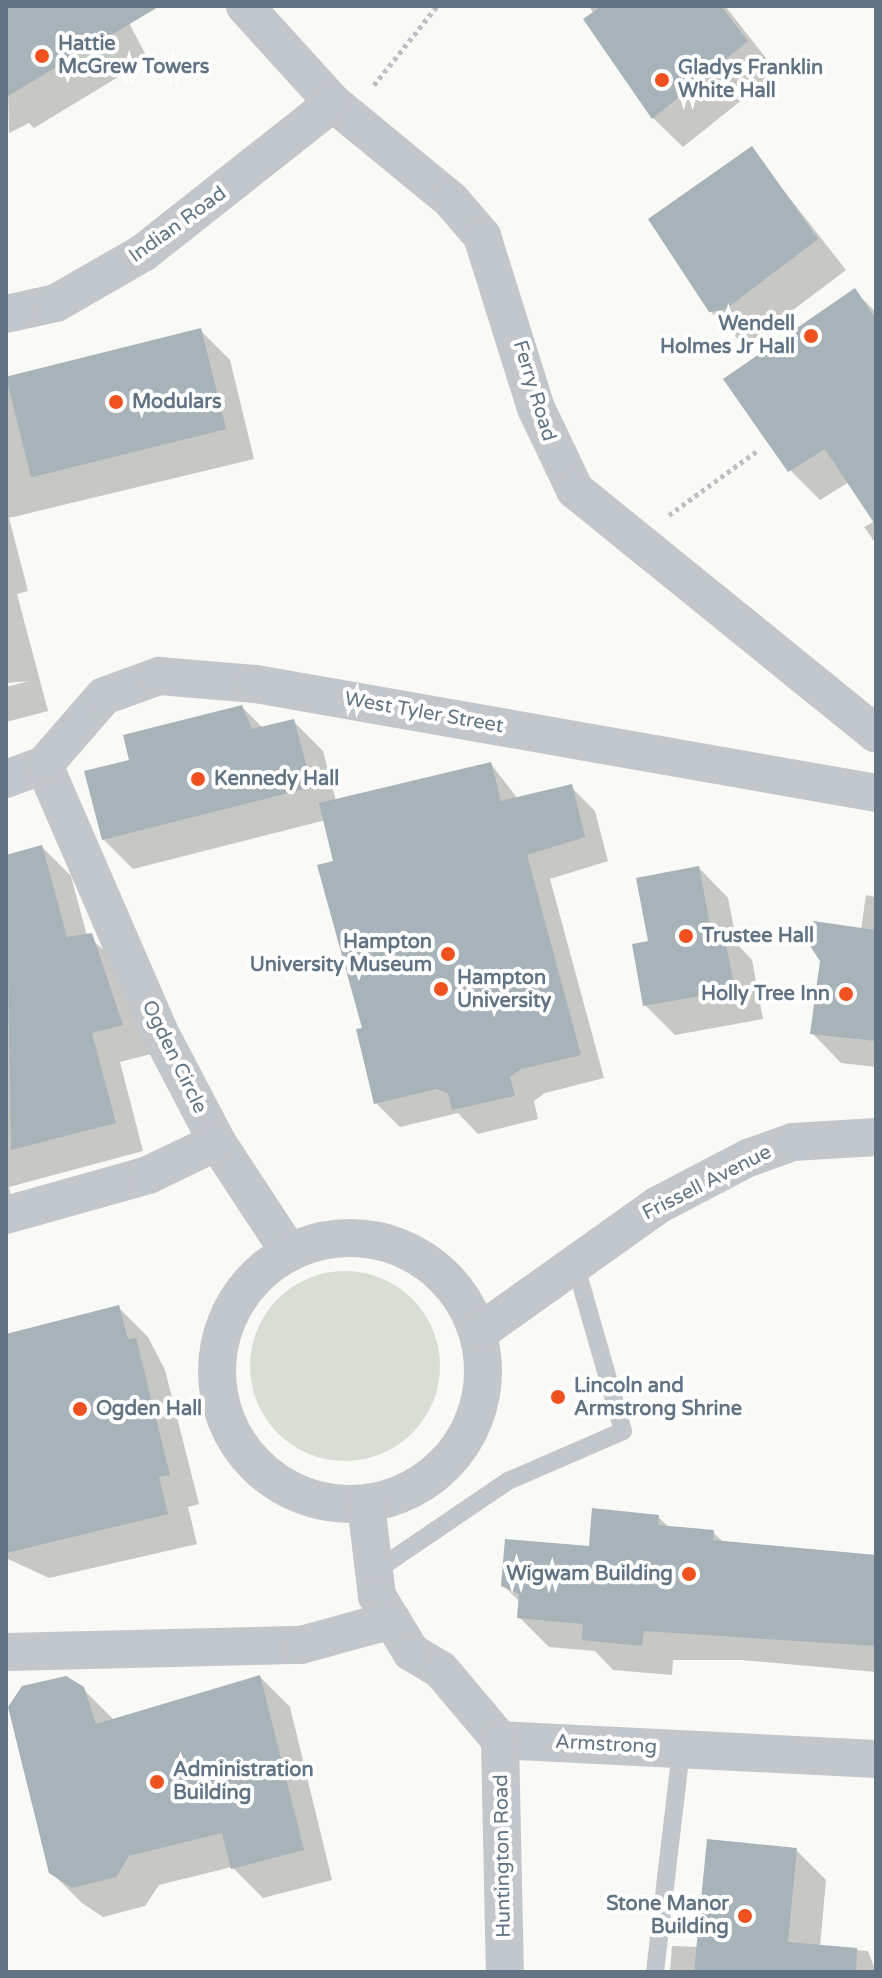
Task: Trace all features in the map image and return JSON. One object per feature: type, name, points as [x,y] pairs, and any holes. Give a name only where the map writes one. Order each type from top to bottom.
[{"type":"street","name":"Ferry Road","points":[[245,6],[340,110],[451,200],[482,236],[562,472],[632,542],[876,734]]},
{"type":"street","name":"Indian Road","points":[[6,314],[56,303],[143,253],[340,110]]},
{"type":"street","name":"West Tyler Street","points":[[6,779],[44,765],[104,696],[159,676],[256,684],[876,793]]},
{"type":"street","name":"Ogden Circle","points":[[44,765],[158,1029],[217,1142],[289,1252]]},
{"type":"street","name":"Frissell Avenue","points":[[478,1333],[576,1267],[658,1205],[748,1158],[793,1142],[876,1137]]},
{"type":"street","points":[[6,1215],[148,1175],[217,1142]]},
{"type":"street","points":[[333,1239],[380,1241],[423,1259],[457,1291],[478,1333],[478,1409],[462,1445],[403,1494],[366,1504],[319,1502],[276,1483],[243,1451],[221,1409],[216,1364],[227,1318],[252,1279],[289,1252],[333,1239]]},
{"type":"street","points":[[366,1504],[377,1596],[411,1652],[441,1670],[500,1740]]},
{"type":"street","points":[[6,1652],[301,1645],[392,1620]]},
{"type":"street","name":"Armstrong","points":[[500,1740],[876,1759]]},
{"type":"street","name":"Huntington Road","points":[[500,1740],[505,1972]]},
{"type":"lane","points":[[374,1572],[508,1481],[623,1431],[576,1267]]},
{"type":"lane","points":[[655,1972],[681,1749]]},
{"type":"path","points":[[340,110],[437,6]]},
{"type":"path","points":[[632,542],[758,450]]},
{"type":"shaded area","points":[[345,1271],[381,1279],[398,1287],[412,1299],[424,1313],[432,1330],[440,1366],[432,1402],[424,1419],[412,1433],[398,1445],[381,1453],[345,1461],[309,1453],[292,1445],[278,1433],[266,1419],[258,1402],[250,1366],[258,1330],[266,1313],[278,1299],[292,1287],[309,1279]]},
{"type":"building","name":"Hattie McGrew Towers","points":[[6,6],[160,6],[6,97]]},
{"type":"building","name":"Gladys Franklin White Hall","points":[[602,6],[721,6],[748,41],[652,119],[583,19]]},
{"type":"building","points":[[752,146],[818,239],[726,309],[709,312],[648,219]]},
{"type":"building","points":[[855,288],[876,319],[876,526],[825,449],[788,472],[723,379]]},
{"type":"building","name":"Modulars","points":[[201,328],[226,429],[31,478],[6,377]]},
{"type":"building","name":"Kennedy Hall","points":[[242,705],[252,729],[294,719],[312,787],[102,840],[84,771],[129,760],[123,735]]},
{"type":"building","name":"Hampton University Museum","points":[[491,762],[501,801],[572,784],[585,837],[527,855],[581,1055],[521,1069],[510,1077],[515,1096],[452,1110],[448,1093],[436,1089],[374,1104],[356,1029],[362,1028],[317,865],[333,861],[319,803]]},
{"type":"building","points":[[42,845],[67,937],[92,933],[123,1025],[92,1033],[116,1123],[11,1150],[6,855]]},
{"type":"building","name":"Trustee Hall","points":[[699,866],[711,930],[723,928],[735,990],[643,1006],[632,944],[648,941],[636,878]]},
{"type":"building","name":"Holly Tree Inn","points":[[813,921],[876,930],[876,1041],[810,1034],[820,961],[810,946]]},
{"type":"building","name":"Ogden Hall","points":[[119,1305],[128,1339],[136,1338],[170,1475],[159,1477],[168,1514],[6,1553],[6,1334]]},
{"type":"building","name":"Wigwam Building","points":[[592,1508],[659,1515],[658,1525],[714,1530],[713,1540],[876,1555],[876,1646],[644,1631],[642,1646],[582,1640],[583,1624],[517,1618],[519,1594],[501,1586],[505,1539],[589,1546]]},
{"type":"building","name":"Administration Building","points":[[260,1675],[304,1850],[231,1869],[222,1833],[129,1856],[116,1877],[72,1888],[49,1873],[8,1707],[22,1686],[66,1676],[84,1687],[96,1724]]},
{"type":"building","name":"Stone Manor Building","points":[[707,1839],[797,1848],[788,1942],[857,1948],[856,1972],[694,1972]]},
{"type":"place","name":"Hattie McGrew Towers","points":[[42,56]]},
{"type":"place","name":"Gladys Franklin White Hall","points":[[662,80]]},
{"type":"place","name":"Wendell Holmes Jr Hall","points":[[811,336]]},
{"type":"place","name":"Modulars","points":[[116,402]]},
{"type":"place","name":"Kennedy Hall","points":[[198,779]]},
{"type":"place","name":"Trustee Hall","points":[[686,936]]},
{"type":"place","name":"Hampton University Museum","points":[[448,954]]},
{"type":"place","name":"Hampton University","points":[[441,989]]},
{"type":"place","name":"Holly Tree Inn","points":[[846,994]]},
{"type":"place","name":"Lincoln and Armstrong Shrine","points":[[558,1397]]},
{"type":"place","name":"Ogden Hall","points":[[80,1409]]},
{"type":"place","name":"Wigwam Building","points":[[689,1574]]},
{"type":"place","name":"Administration Building","points":[[157,1782]]},
{"type":"place","name":"Stone Manor Building","points":[[745,1916]]}]
